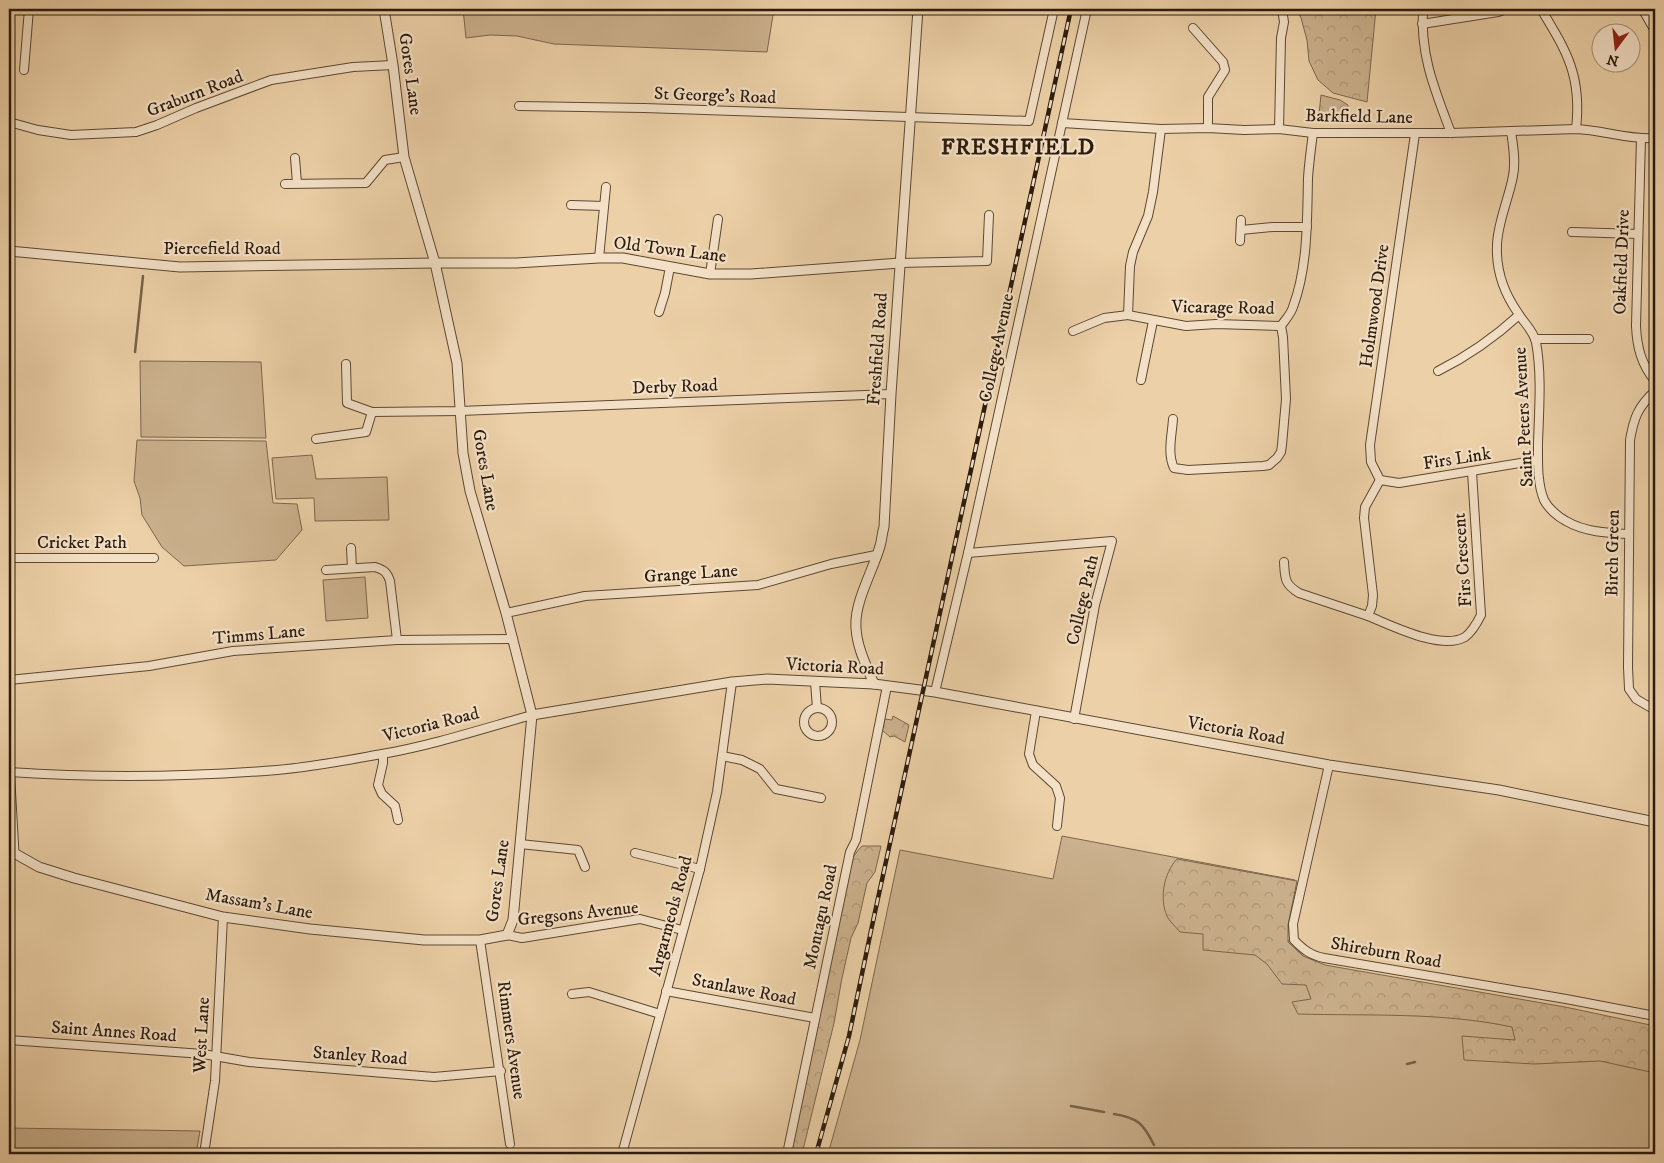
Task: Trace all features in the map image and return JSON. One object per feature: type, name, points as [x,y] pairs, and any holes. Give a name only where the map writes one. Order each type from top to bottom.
[{"type":"street","points":[[24,70],[30,9]]},
{"type":"street","name":"Gores Lane","points":[[384,9],[404,157],[435,263],[457,363],[463,453],[470,491],[506,613],[532,715],[513,920],[507,935]]},
{"type":"street","name":"Freshfield Road","points":[[874,684],[861,653],[856,628],[857,616],[867,580],[880,546],[884,527],[891,394],[918,9]]},
{"type":"street","points":[[910,118],[1029,121],[1054,9]]},
{"type":"street","name":"College Avenue","points":[[935,692],[968,553],[1087,9]]},
{"type":"street","points":[[1279,128],[1284,22],[1282,9]]},
{"type":"street","points":[[1422,9],[1423,45],[1426,62],[1451,133]]},
{"type":"street","points":[[1422,24],[1498,12],[1506,9]]},
{"type":"street","points":[[1540,9],[1564,48],[1572,66],[1578,108],[1576,129]]},
{"type":"street","points":[[1643,9],[1655,30]]},
{"type":"street","points":[[1193,28],[1224,62],[1225,70],[1208,97],[1208,128]]},
{"type":"street","name":"Graburn Road","points":[[9,122],[38,130],[71,135],[136,132],[271,80],[353,67],[393,65]]},
{"type":"street","name":"St George's Road","points":[[518,106],[644,108],[910,118]]},
{"type":"street","name":"Barkfield Lane","points":[[1062,123],[1161,129],[1208,128],[1244,130],[1279,128],[1312,133],[1414,134],[1576,129],[1595,130],[1622,137],[1655,138]]},
{"type":"street","points":[[1128,316],[1130,266],[1133,252],[1148,216],[1161,129]]},
{"type":"street","name":"Saint Peters Avenue","points":[[1511,131],[1514,150],[1514,174],[1496,244],[1497,264],[1508,298],[1528,325],[1535,339],[1539,364],[1538,460],[1545,501],[1565,520],[1579,527],[1597,532],[1628,534]]},
{"type":"street","name":"Vicarage Road","points":[[1073,331],[1104,318],[1128,316],[1186,326],[1216,324],[1281,326],[1293,308],[1302,274],[1307,239],[1308,177],[1312,133]]},
{"type":"street","name":"Holmwood Drive","points":[[1380,480],[1372,462],[1370,445],[1414,134]]},
{"type":"street","name":"Oakfield Drive","points":[[1641,138],[1637,346],[1641,359],[1655,381]]},
{"type":"street","points":[[285,184],[366,183],[385,160],[404,157]]},
{"type":"street","points":[[295,158],[296,183]]},
{"type":"street","points":[[599,258],[606,187]]},
{"type":"street","points":[[571,205],[604,206]]},
{"type":"street","points":[[900,263],[986,260],[989,215]]},
{"type":"street","points":[[710,274],[718,219]]},
{"type":"street","points":[[1240,241],[1241,220]]},
{"type":"street","points":[[1241,230],[1307,228]]},
{"type":"street","points":[[1572,232],[1638,234]]},
{"type":"street","name":"Piercefield Road","points":[[9,251],[180,268],[435,263]]},
{"type":"street","name":"Old Town Lane","points":[[435,263],[516,263],[622,258],[710,274],[751,274],[900,263]]},
{"type":"street","points":[[659,312],[670,267]]},
{"type":"street","points":[[1438,370],[1458,361],[1500,332],[1519,315]]},
{"type":"street","points":[[1141,380],[1153,321]]},
{"type":"street","points":[[1173,420],[1170,453],[1174,468],[1188,470],[1249,468],[1273,462],[1281,452],[1286,398],[1281,326]]},
{"type":"street","points":[[1535,339],[1589,339]]},
{"type":"street","points":[[316,438],[366,432],[372,412],[347,403],[346,364]]},
{"type":"street","name":"Birch Green","points":[[1655,391],[1642,403],[1632,427],[1630,440],[1628,534],[1629,689],[1636,698],[1655,710]]},
{"type":"street","name":"Derby Road","points":[[372,412],[460,411],[891,394]]},
{"type":"street","name":"Firs Link","points":[[1380,480],[1399,483],[1538,460]]},
{"type":"street","name":"Firs Crescent","points":[[1284,562],[1286,580],[1290,588],[1300,593],[1368,616],[1405,631],[1448,642],[1464,637],[1475,626],[1481,615],[1472,472]]},
{"type":"street","points":[[1368,616],[1372,606],[1373,595],[1364,518],[1365,507],[1380,480]]},
{"type":"street","name":"College Path","points":[[968,553],[1112,541],[1094,605],[1074,718]]},
{"type":"street","points":[[350,548],[352,568]]},
{"type":"street","name":"Grange Lane","points":[[506,613],[585,596],[758,585],[831,564],[876,555]]},
{"type":"street","name":"Cricket Path","points":[[9,558],[154,558]]},
{"type":"street","points":[[326,570],[376,567],[383,569],[390,581],[396,640]]},
{"type":"street","name":"Timms Lane","points":[[9,680],[149,666],[233,651],[396,640],[513,639]]},
{"type":"street","name":"Victoria Road","points":[[9,772],[48,774],[184,774],[279,770],[383,754],[463,735],[532,715],[732,682],[766,680],[874,684],[935,692],[1329,764],[1499,790],[1655,822]]},
{"type":"street","name":"Argarmeols Road","points":[[622,1154],[700,869],[715,800],[732,682]]},
{"type":"street","points":[[815,682],[818,708]]},
{"type":"street","name":"Montagu Road","points":[[787,1154],[850,852],[856,840],[887,686]]},
{"type":"street","points":[[1036,711],[1029,754],[1033,765],[1056,786],[1060,798],[1057,826]]},
{"type":"street","points":[[383,754],[378,785],[382,794],[395,806],[398,820]]},
{"type":"street","points":[[722,756],[742,760],[760,769],[776,789],[820,798]]},
{"type":"street","name":"Shireburn Road","points":[[1329,764],[1294,924],[1294,940],[1306,952],[1312,956],[1655,1016]]},
{"type":"street","points":[[9,765],[9,772]]},
{"type":"street","name":"Massam's Lane","points":[[9,772],[14,853],[39,867],[223,917],[310,929],[424,940],[480,940],[507,935]]},
{"type":"street","points":[[520,844],[578,850],[585,867]]},
{"type":"street","points":[[635,853],[700,869]]},
{"type":"street","name":"West Lane","points":[[204,1154],[217,1057],[223,917]]},
{"type":"street","name":"Gregsons Avenue","points":[[507,935],[522,938],[640,920],[682,930]]},
{"type":"street","name":"Rimmers Avenue","points":[[480,940],[510,1144]]},
{"type":"street","name":"Stanlawe Road","points":[[666,991],[815,1018]]},
{"type":"street","points":[[572,994],[590,992],[660,1014]]},
{"type":"street","name":"Saint Annes Road","points":[[9,1040],[203,1054],[217,1057]]},
{"type":"street","name":"Stanley Road","points":[[217,1057],[248,1062],[434,1077],[500,1071]]},
{"type":"green space","points":[[463,9],[774,9],[767,52],[554,44],[517,36],[490,35],[466,38]]},
{"type":"green space","points":[[1296,9],[1376,9],[1367,102],[1333,93],[1318,80],[1309,61],[1307,40],[1301,18]]},
{"type":"green space","points":[[1321,95],[1340,100],[1348,105],[1347,114],[1342,118],[1319,114]]},
{"type":"green space","points":[[140,361],[261,362],[266,438],[141,437]]},
{"type":"green space","points":[[137,440],[266,441],[273,503],[297,504],[302,530],[276,560],[184,566],[162,547],[142,515],[140,498],[134,481]]},
{"type":"green space","points":[[312,455],[316,479],[387,477],[389,520],[315,521],[314,498],[276,499],[272,458]]},
{"type":"green space","points":[[365,577],[368,618],[326,621],[323,580]]},
{"type":"green space","points":[[893,716],[909,725],[905,742],[894,736],[890,737],[882,730],[885,719],[892,720]]},
{"type":"green space","points":[[1062,836],[1295,880],[1287,939],[1309,962],[1655,1046],[1655,1154],[828,1154],[860,1040],[900,850],[1053,879]]},
{"type":"green space","points":[[862,846],[881,846],[875,872],[867,883],[858,923],[851,938],[834,1023],[802,1154],[789,1154],[848,864]]},
{"type":"green space","points":[[1177,859],[1297,881],[1288,925],[1288,942],[1303,956],[1325,965],[1565,1007],[1655,1026],[1655,1073],[1600,1061],[1534,1064],[1464,1060],[1462,1036],[1515,1040],[1512,1027],[1486,1022],[1432,1017],[1298,1014],[1292,1002],[1311,999],[1306,985],[1282,984],[1267,964],[1255,955],[1203,950],[1203,934],[1180,932],[1169,920],[1163,901],[1164,886],[1169,871]]},
{"type":"green space","points":[[9,1128],[200,1131],[196,1154],[9,1154]]},
{"type":"waterway","points":[[135,352],[143,276]]},
{"type":"waterway","points":[[1407,1064],[1415,1062]]},
{"type":"waterway","points":[[1071,1106],[1104,1112]]},
{"type":"waterway","points":[[1114,1114],[1129,1117],[1139,1123],[1154,1145]]},
{"type":"railway","points":[[816,1154],[849,1036],[1071,9]]},
{"type":"district","name":"FRESHFIELD","points":[[1018,147]]}]
